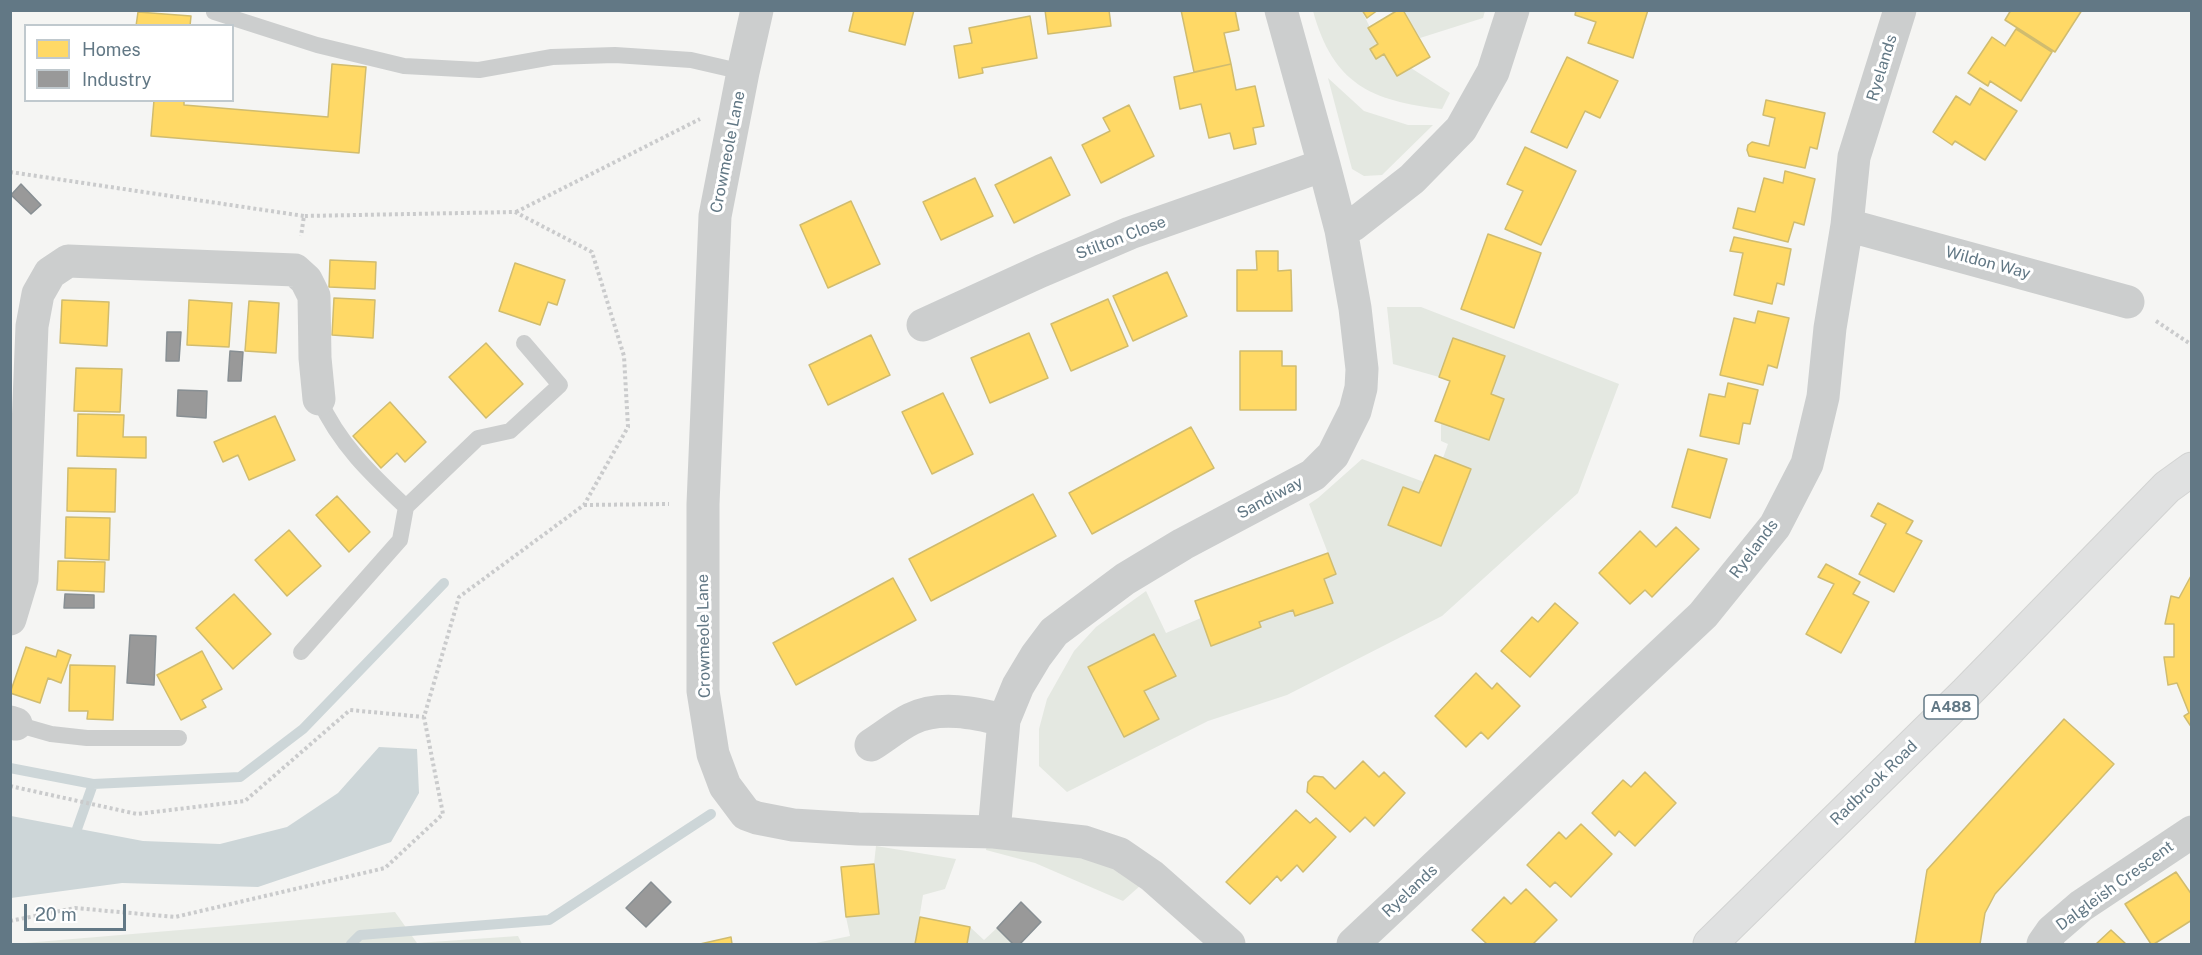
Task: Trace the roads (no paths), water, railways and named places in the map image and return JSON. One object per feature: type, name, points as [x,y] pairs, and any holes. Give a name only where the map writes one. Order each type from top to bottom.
[{"type":"main road","name":"Radbrook Road","points":[[1710,945],[1966,693],[2167,487],[2192,470]]},
{"type":"street","name":"Crowmeole Lane","points":[[757,10],[715,216],[703,504],[703,691],[713,754],[725,786],[746,814],[793,825],[994,832],[1084,842],[1120,854],[1152,876],[1226,944]]},
{"type":"street","name":"Sandiway","points":[[994,832],[1004,720],[1017,686],[1054,632],[1125,579],[1183,544],[1313,475],[1333,455],[1355,411],[1361,388],[1362,369],[1356,317],[1341,230],[1281,10]]},
{"type":"street","points":[[1341,230],[1353,225],[1412,179],[1461,129],[1493,72],[1513,10]]},
{"type":"street","name":"Ryelands","points":[[1353,945],[1702,615],[1775,526],[1807,464],[1823,397],[1830,328],[1847,225],[1854,157],[1900,10]]},
{"type":"street","name":"Stilton Close","points":[[923,325],[1130,233],[1324,165]]},
{"type":"street","name":"Wildon Way","points":[[1847,225],[2128,302]]},
{"type":"street","points":[[10,619],[22,579],[21,325],[50,273],[68,261],[295,270],[306,280],[314,296],[315,358],[319,399]]},
{"type":"street","points":[[871,745],[911,719],[928,713],[975,713],[1004,720]]},
{"type":"street","name":"Dalgleish Crescent","points":[[2043,945],[2052,931],[2081,906],[2192,832]]},
{"type":"lane","points":[[214,12],[317,45],[404,66],[479,69],[552,57],[615,55],[691,60],[740,86]]},
{"type":"lane","points":[[302,652],[400,540],[406,507],[478,438],[510,431],[560,385],[524,343]]},
{"type":"lane","points":[[319,399],[326,415],[358,462],[406,507]]},
{"type":"lane","points":[[13,723],[51,734],[87,738],[179,738]]},
{"type":"waterway","points":[[93,784],[240,777],[303,729],[444,583]]},
{"type":"waterway","points":[[10,768],[93,784],[77,829]]},
{"type":"waterway","points":[[351,944],[360,935],[549,920],[711,814]]}]
